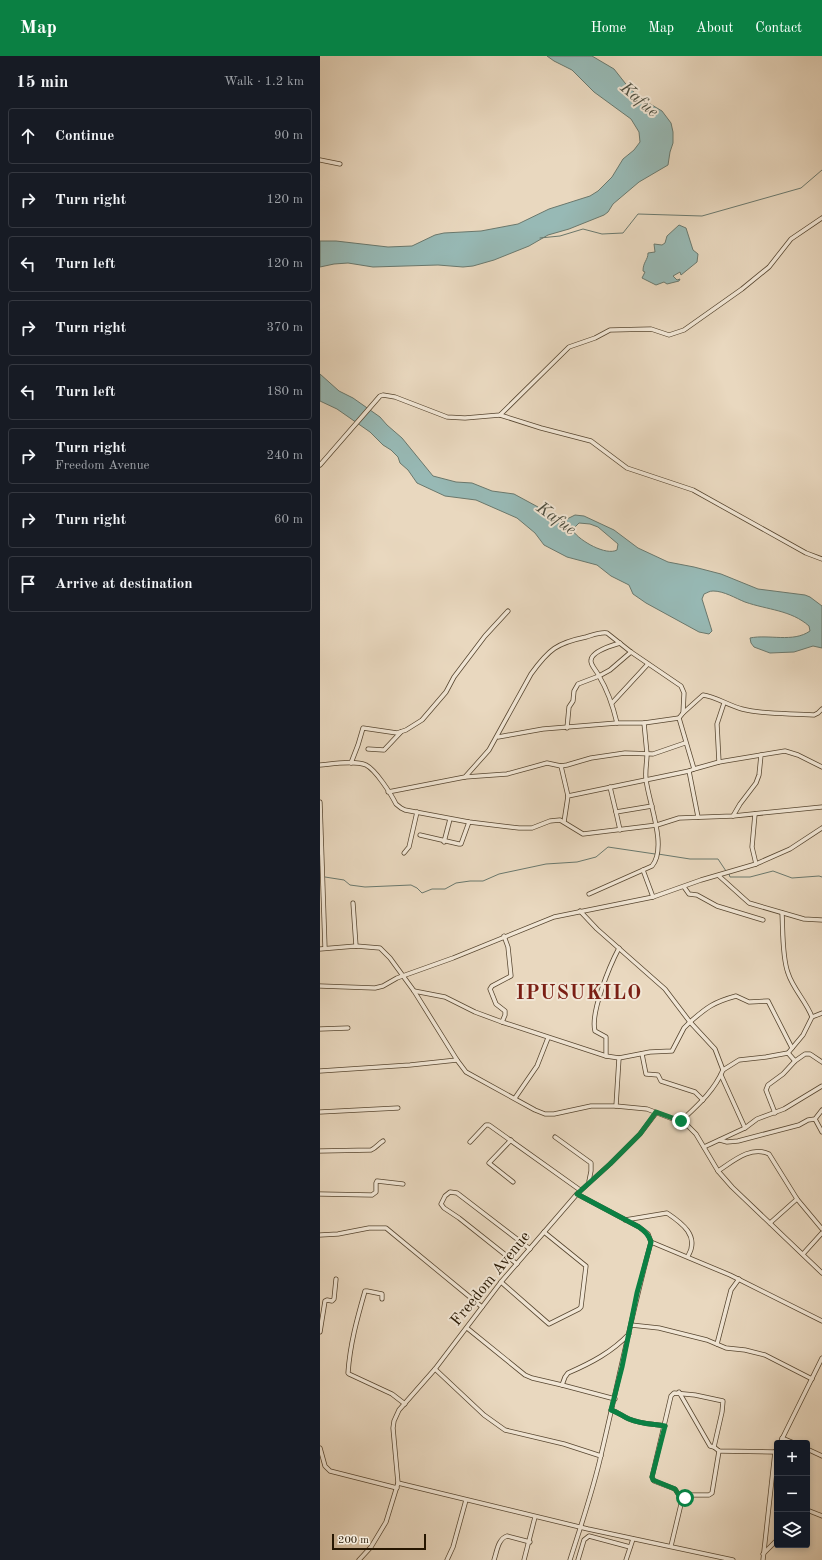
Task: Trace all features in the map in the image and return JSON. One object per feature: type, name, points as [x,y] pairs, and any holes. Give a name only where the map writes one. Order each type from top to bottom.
[{"type":"street","points":[[320,160],[340,164]]},
{"type":"street","points":[[500,415],[569,347],[595,338],[610,330],[651,329],[669,335],[684,330],[742,289],[769,267],[791,239],[822,218]]},
{"type":"street","points":[[320,465],[377,398],[383,395],[395,397],[432,413],[447,417],[465,418],[500,415],[591,442],[600,447],[627,468],[693,490],[738,517],[806,553],[822,559]]},
{"type":"street","points":[[368,750],[384,750],[402,732],[422,720],[446,692],[454,677],[471,654],[490,630],[508,611]]},
{"type":"street","points":[[465,777],[486,755],[498,737],[531,674],[538,664],[554,648],[568,640],[604,632],[611,634],[631,652],[681,686],[684,694],[683,713]]},
{"type":"street","points":[[617,723],[612,703],[591,663],[591,658],[604,648],[620,643]]},
{"type":"street","points":[[567,728],[569,707],[573,701],[576,687],[581,682],[599,676],[617,665],[631,652]]},
{"type":"street","points":[[612,703],[648,664]]},
{"type":"street","points":[[498,737],[543,729],[617,723],[644,723],[678,718],[703,695],[740,709],[761,712],[814,715],[822,709]]},
{"type":"street","points":[[719,762],[717,724],[724,703]]},
{"type":"street","points":[[678,718],[694,769]]},
{"type":"street","points":[[589,894],[652,866],[656,859],[658,839],[657,825],[646,779],[647,754],[644,723]]},
{"type":"street","points":[[351,763],[363,728],[402,732]]},
{"type":"street","points":[[388,792],[465,777],[507,774],[547,763],[561,766],[574,764],[591,758],[625,753],[659,753],[685,743]]},
{"type":"street","points":[[568,796],[689,771],[719,762],[785,751],[798,754],[822,766]]},
{"type":"street","points":[[733,816],[756,783],[759,775],[761,755]]},
{"type":"street","points":[[320,765],[360,763],[369,767],[401,808],[450,819],[526,828],[538,826],[553,820],[564,822],[583,834],[657,825],[679,818],[733,816],[822,807]]},
{"type":"street","points":[[561,766],[568,796],[564,822]]},
{"type":"street","points":[[689,771],[698,817]]},
{"type":"street","points":[[610,787],[620,830]]},
{"type":"street","points":[[320,802],[325,948]]},
{"type":"street","points":[[616,812],[652,806]]},
{"type":"street","points":[[404,853],[410,847],[417,812]]},
{"type":"street","points":[[755,814],[752,847],[756,864]]},
{"type":"street","points":[[444,842],[450,819]]},
{"type":"street","points":[[420,835],[444,842],[461,844],[469,822]]},
{"type":"street","points":[[320,986],[375,988],[383,986],[404,976],[453,958],[554,916],[653,897],[701,880],[756,864],[790,849],[822,828]]},
{"type":"street","points":[[643,870],[653,897]]},
{"type":"street","points":[[719,876],[749,903],[804,919],[822,920]]},
{"type":"street","points":[[684,887],[689,894],[697,895],[717,906],[763,920]]},
{"type":"street","points":[[353,903],[356,946]]},
{"type":"street","points":[[580,911],[618,948],[665,989],[690,1022],[715,1049],[722,1070],[721,1076],[703,1100],[681,1121]]},
{"type":"street","points":[[782,913],[785,958],[788,974],[809,1008],[812,1017]]},
{"type":"street","points":[[502,1022],[505,1012],[496,1004],[490,989],[492,986],[512,976],[508,947],[504,936]]},
{"type":"street","points":[[320,948],[356,946],[380,948],[404,976],[466,1072],[535,1110],[545,1114],[554,1114],[591,1106],[616,1106],[647,1109],[681,1121],[694,1131],[718,1171],[732,1187],[822,1273]]},
{"type":"street","points":[[606,1056],[606,1037],[595,1031],[595,1017],[608,970],[618,948]]},
{"type":"street","points":[[414,991],[449,998],[475,1012],[502,1022],[606,1056],[619,1058],[672,1051],[684,1028],[690,1022],[713,1004],[739,996],[742,1000],[749,1002],[768,1001],[792,1048]]},
{"type":"street","points":[[722,1070],[740,1060],[788,1053],[803,1035],[812,1017],[822,1013]]},
{"type":"street","points":[[320,1029],[348,1028]]},
{"type":"street","points":[[515,1098],[538,1066],[548,1038]]},
{"type":"street","points":[[788,1053],[795,1061]]},
{"type":"street","points":[[775,1113],[766,1087],[795,1061],[808,1053],[822,1062]]},
{"type":"street","points":[[642,1054],[646,1074],[657,1074],[661,1081],[695,1092],[703,1100]]},
{"type":"street","points":[[616,1106],[619,1058]]},
{"type":"street","points":[[320,1071],[410,1065],[457,1060]]},
{"type":"street","points":[[721,1076],[745,1128]]},
{"type":"street","points":[[704,1147],[745,1128],[757,1120],[790,1106],[822,1086]]},
{"type":"street","points":[[320,1112],[398,1108]]},
{"type":"street","points":[[720,1140],[727,1142],[738,1141],[814,1120],[820,1116],[822,1110]]},
{"type":"street","name":"Freedom Avenue","points":[[359,1560],[371,1547],[386,1522],[397,1488],[398,1483],[393,1428],[396,1415],[435,1369],[501,1282],[579,1192],[640,1134],[656,1112]]},
{"type":"street","points":[[814,1120],[822,1132]]},
{"type":"street","points":[[470,1142],[487,1124],[511,1140],[579,1192],[644,1230],[648,1234],[651,1242],[637,1293],[601,1456],[587,1509],[570,1560]]},
{"type":"street","points":[[554,1137],[590,1163],[592,1171],[589,1183]]},
{"type":"street","points":[[511,1140],[489,1163],[513,1182]]},
{"type":"street","points":[[320,1151],[371,1150],[376,1148],[379,1143],[383,1141]]},
{"type":"street","points":[[718,1171],[746,1154],[767,1152],[796,1199],[822,1229]]},
{"type":"street","points":[[320,1194],[372,1195],[376,1192],[377,1182],[403,1184]]},
{"type":"street","points":[[517,1264],[444,1208],[441,1204],[444,1196],[450,1192],[457,1193],[530,1249]]},
{"type":"street","points":[[770,1223],[796,1199]]},
{"type":"street","points":[[626,1220],[667,1213],[679,1221],[690,1235],[692,1247],[688,1256]]},
{"type":"street","points":[[320,1235],[338,1234],[369,1228],[386,1228],[482,1307]]},
{"type":"street","points":[[501,1282],[549,1324],[579,1309],[586,1266],[544,1232]]},
{"type":"street","points":[[803,1254],[822,1233]]},
{"type":"street","points":[[651,1242],[688,1256],[739,1279],[822,1321]]},
{"type":"street","points":[[320,1332],[325,1301],[333,1301],[336,1279]]},
{"type":"street","points":[[717,1344],[731,1290],[739,1279]]},
{"type":"street","points":[[382,1299],[382,1294],[367,1290],[365,1291],[354,1329],[348,1373],[392,1394],[405,1404]]},
{"type":"street","points":[[631,1325],[659,1328],[697,1337],[726,1348],[745,1350],[769,1356],[812,1379]]},
{"type":"street","points":[[467,1328],[525,1375],[614,1399]]},
{"type":"street","points":[[562,1385],[568,1373],[598,1359],[620,1343],[629,1334]]},
{"type":"street","points":[[787,1440],[782,1438],[822,1358]]},
{"type":"street","points":[[435,1369],[479,1411],[505,1430],[564,1444],[601,1456]]},
{"type":"street","points":[[682,1500],[675,1489],[654,1481],[652,1477],[671,1396],[674,1392],[723,1401],[714,1447]]},
{"type":"street","points":[[679,1392],[709,1445],[719,1451],[774,1451]]},
{"type":"street","points":[[611,1410],[637,1422],[665,1426]]},
{"type":"street","points":[[320,1448],[325,1466],[328,1469],[397,1488]]},
{"type":"street","points":[[810,1450],[822,1456]]},
{"type":"street","points":[[671,1546],[682,1500],[690,1495],[709,1495],[712,1493],[719,1451]]},
{"type":"street","points":[[763,1560],[774,1468]]},
{"type":"street","points":[[398,1483],[580,1528],[733,1560]]},
{"type":"street","points":[[447,1560],[453,1547],[466,1500]]},
{"type":"street","points":[[810,1511],[822,1516]]},
{"type":"street","points":[[524,1560],[530,1542],[535,1517]]},
{"type":"street","points":[[494,1560],[500,1542],[504,1537],[507,1536],[530,1542]]},
{"type":"street","points":[[578,1560],[584,1540],[588,1536],[630,1546]]},
{"type":"street","points":[[626,1560],[633,1539]]},
{"type":"street","points":[[763,1554],[774,1543]]},
{"type":"water","name":"Kafue","points":[[547,56],[592,56],[614,69],[629,88],[645,101],[662,111],[671,123],[673,132],[673,143],[668,165],[639,182],[613,204],[604,215],[569,229],[548,235],[529,246],[494,260],[473,266],[463,267],[438,265],[373,267],[348,263],[320,267],[320,241],[336,241],[388,247],[412,246],[435,235],[444,233],[481,231],[518,224],[549,209],[590,196],[598,191],[612,177],[623,159],[634,150],[640,142],[639,132],[631,119],[594,92],[572,70]]},
{"type":"water","points":[[679,225],[686,228],[693,250],[698,254],[697,262],[681,275],[680,272],[673,276],[677,280],[680,279],[679,281],[667,284],[664,282],[656,285],[642,278],[645,272],[643,271],[643,268],[648,253],[655,252],[654,244],[662,245],[665,243],[667,236]]},
{"type":"water","name":"Kafue","points":[[320,374],[339,391],[353,398],[380,417],[402,438],[433,476],[456,482],[472,483],[492,491],[514,494],[538,507],[546,514],[555,517],[567,519],[575,515],[584,516],[614,530],[638,548],[668,562],[721,574],[758,589],[805,595],[810,597],[822,606],[822,648],[813,646],[794,652],[770,653],[754,647],[750,638],[796,637],[810,631],[809,626],[787,613],[745,602],[717,591],[710,591],[704,594],[702,599],[712,631],[709,634],[699,632],[646,603],[633,594],[629,585],[611,576],[597,565],[567,557],[544,545],[535,533],[517,518],[476,500],[445,496],[417,483],[408,470],[400,463],[398,457],[370,432],[337,409],[320,401]],"holes":[[[579,523],[590,524],[598,527],[618,544],[617,550],[606,551],[600,549],[587,543],[573,531]]]},
{"type":"waterway","points":[[540,238],[560,236],[583,229],[602,234],[623,233],[638,214],[702,216],[801,188],[822,170]]},
{"type":"waterway","points":[[325,877],[344,880],[350,885],[365,887],[411,885],[422,893],[432,889],[445,889],[456,883],[483,881],[499,874],[546,864],[577,862],[596,857],[608,847],[655,854]]},
{"type":"waterway","points":[[658,854],[690,859],[718,859],[726,871]]},
{"type":"waterway","points":[[729,874],[730,877],[750,877],[773,871],[792,878],[822,877]]},
{"type":"district","name":"IPUSUKILO","points":[[579,994]]},
{"type":"route","points":[[681,1121],[656,1112],[640,1134],[577,1194],[644,1230],[650,1239],[651,1242],[637,1293],[622,1367],[611,1410],[637,1422],[665,1426],[652,1477],[654,1481],[675,1489],[682,1500],[685,1498]]}]
